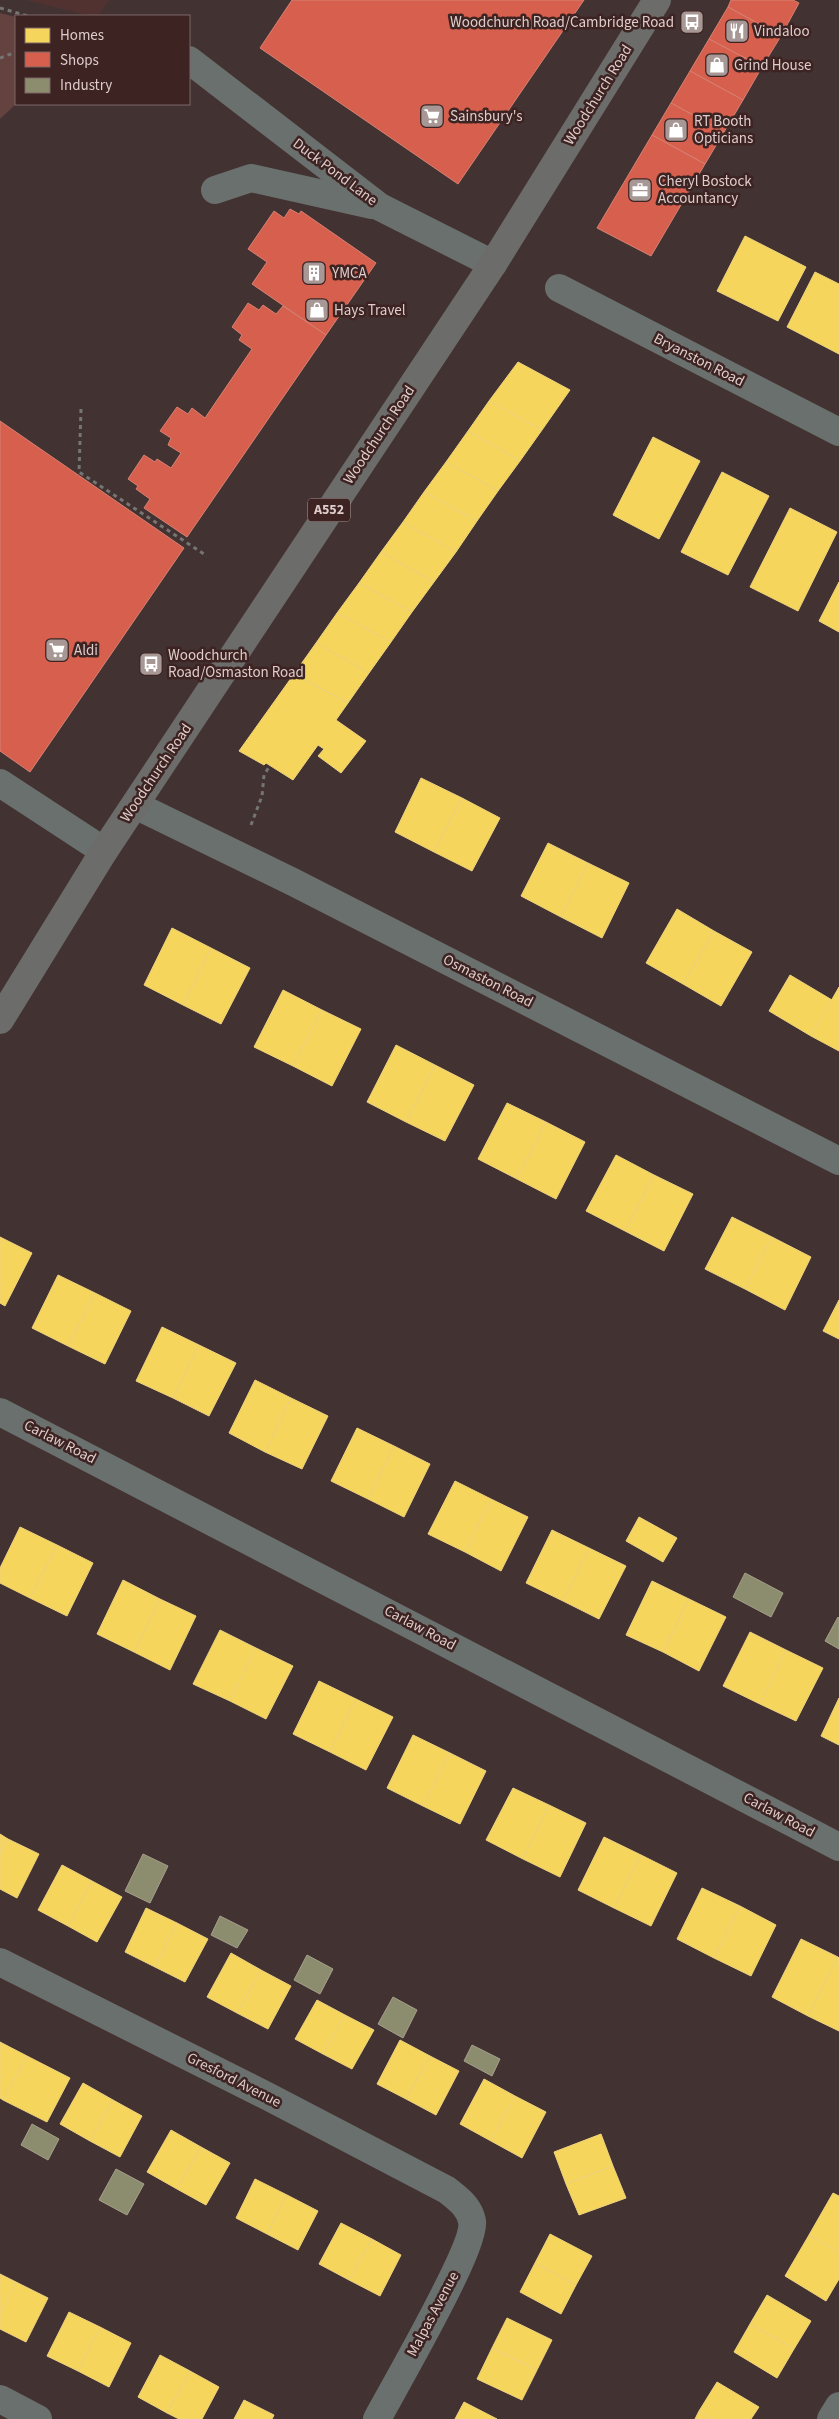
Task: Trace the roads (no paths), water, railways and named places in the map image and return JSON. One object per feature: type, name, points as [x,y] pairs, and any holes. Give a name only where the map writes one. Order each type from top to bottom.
[{"type":"highway","name":"Woodchurch Road","points":[[0,1020],[104,851],[493,264],[657,0]]},
{"type":"street","name":"Duck Pond Lane","points":[[190,61],[380,207],[493,264]]},
{"type":"street","points":[[214,190],[251,178],[380,207]]},
{"type":"street","name":"Bryanston Road","points":[[559,288],[839,432]]},
{"type":"street","points":[[0,783],[104,851]]},
{"type":"street","name":"Osmaston Road","points":[[135,805],[235,854],[839,1162]]},
{"type":"street","name":"Carlaw Road","points":[[0,1412],[839,1846]]},
{"type":"street","name":"Gresford Avenue","points":[[0,1962],[267,2096],[447,2190],[465,2204]]},
{"type":"street","name":"Malpas Avenue","points":[[377,2419],[459,2267],[473,2223],[465,2204]]},
{"type":"street","points":[[0,2399],[38,2419]]},
{"type":"street","points":[[831,2419],[839,2406]]},
{"type":"place","name":"Woodchurch Road/Cambridge Road","points":[[692,22]]},
{"type":"place","name":"Vindaloo","points":[[737,31]]},
{"type":"place","name":"Grind House","points":[[717,65]]},
{"type":"place","name":"Sainsbury's","points":[[432,116]]},
{"type":"place","name":"RT Booth Opticians","points":[[676,130]]},
{"type":"place","name":"Cheryl Bostock Accountancy","points":[[640,190]]},
{"type":"place","name":"YMCA","points":[[314,273]]},
{"type":"place","name":"Hays Travel","points":[[317,310]]},
{"type":"place","name":"Aldi","points":[[57,650]]},
{"type":"place","name":"Woodchurch Road/Osmaston Road","points":[[151,664]]}]
